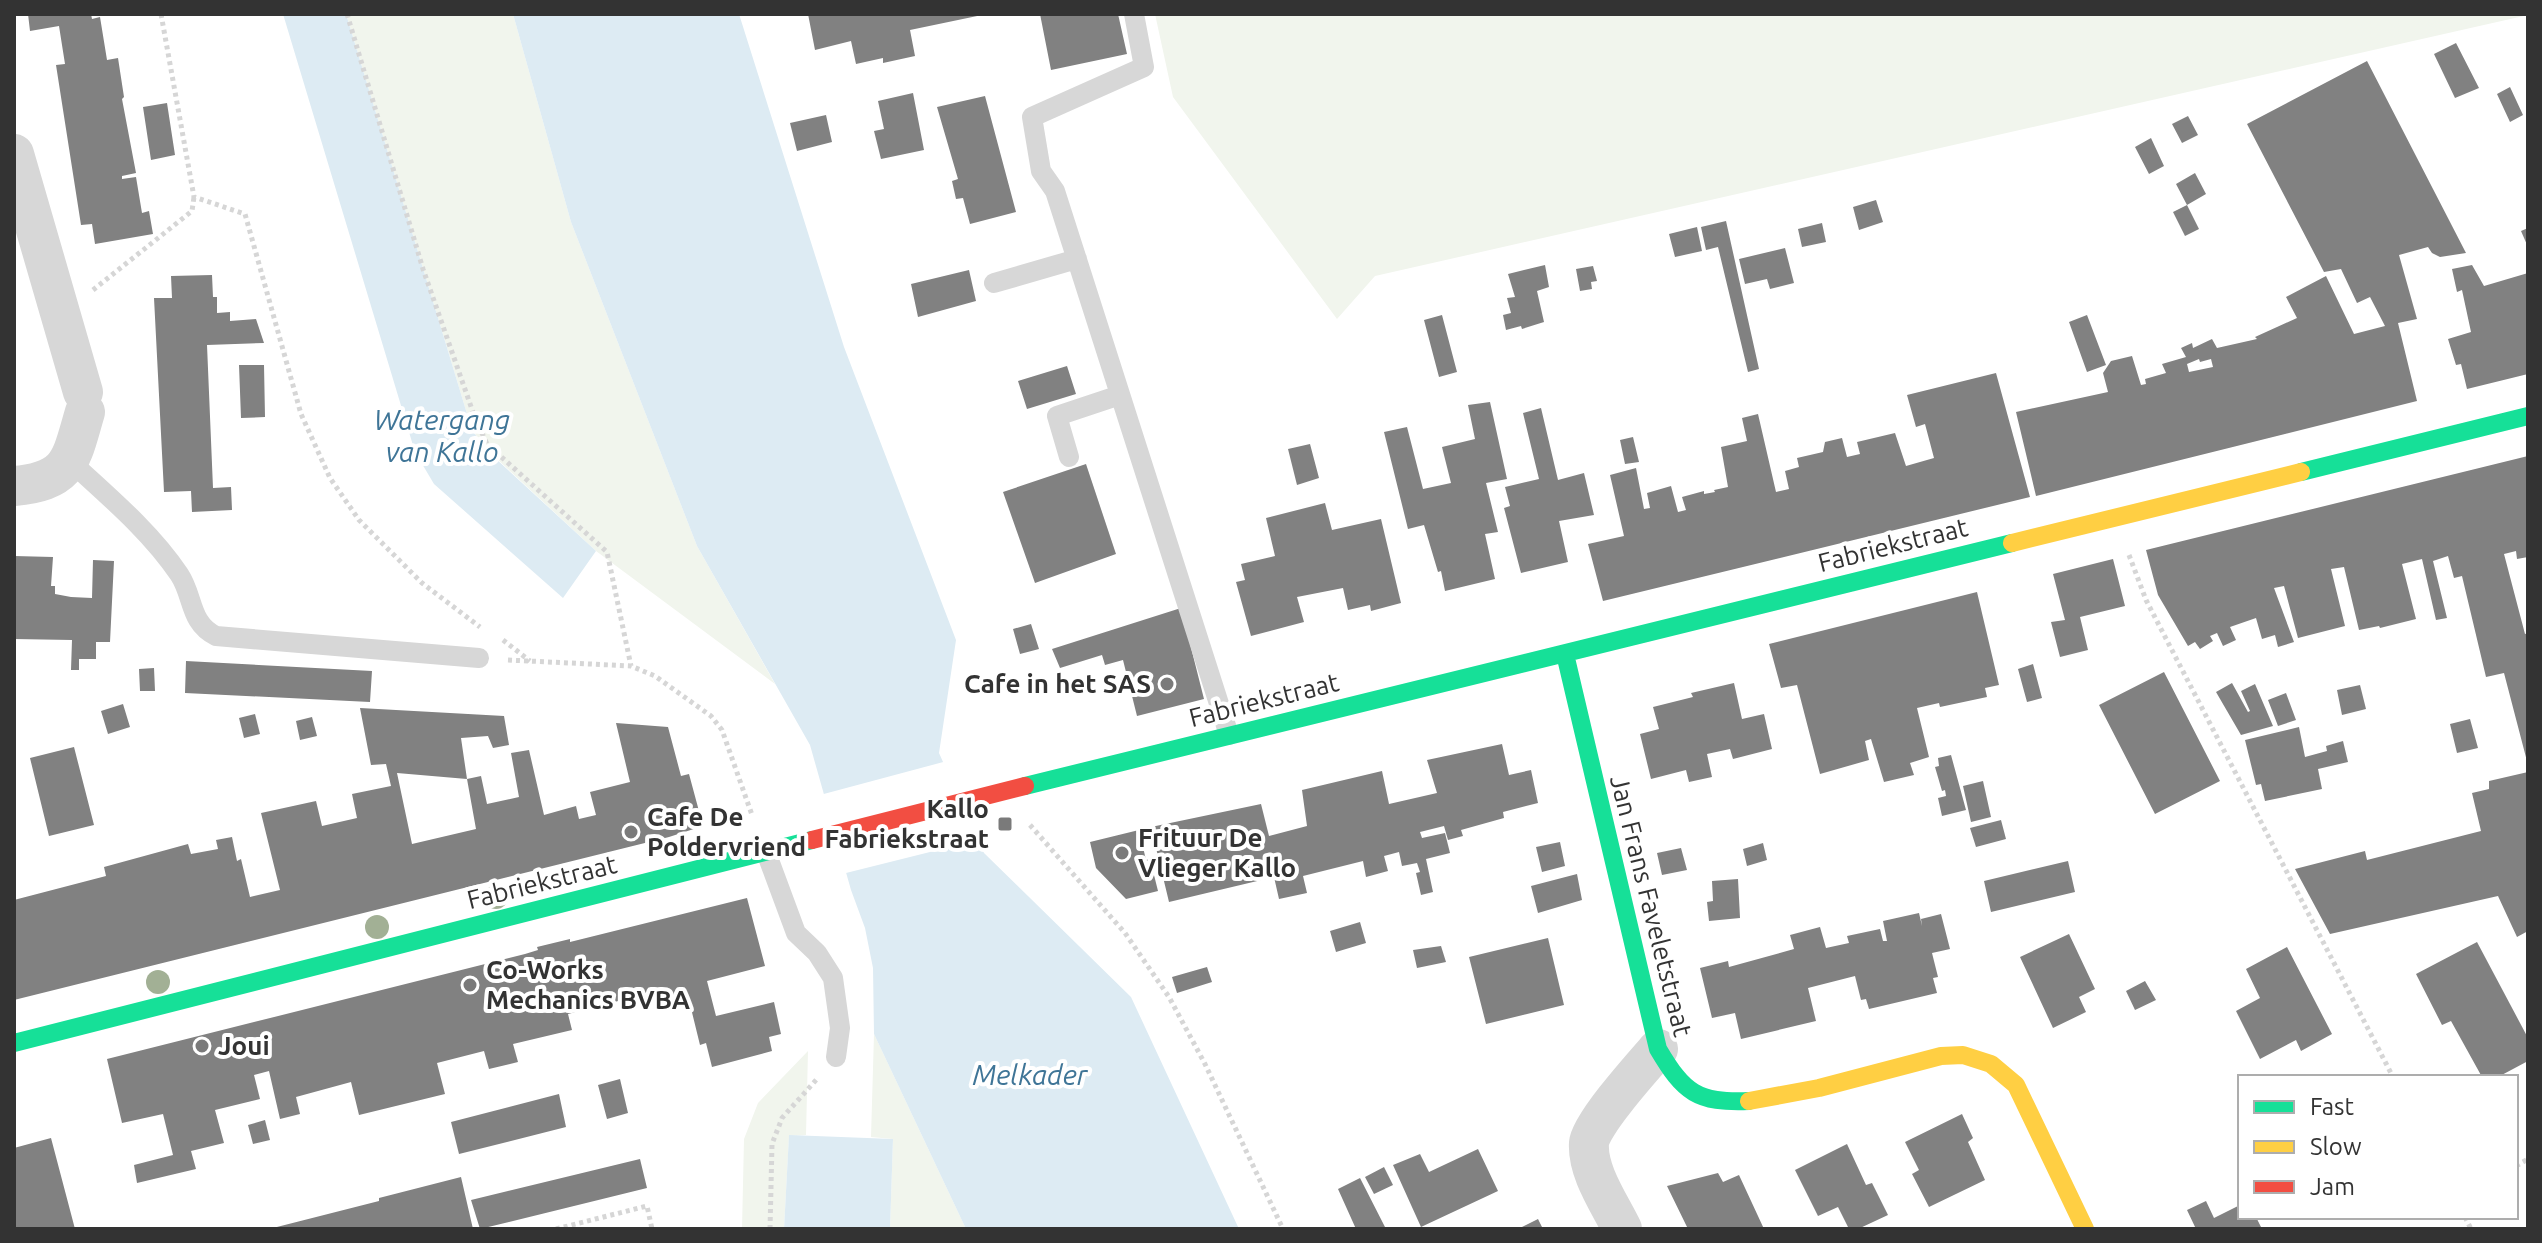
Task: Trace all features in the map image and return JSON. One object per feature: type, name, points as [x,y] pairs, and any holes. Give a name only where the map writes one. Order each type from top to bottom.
[{"type":"main road","name":"Fabriekstraat","points":[[14,1043],[1229,735],[2528,416]]},
{"type":"main road","name":"Jan Frans Faveletstraat","points":[[1565,654],[1658,1049],[1675,1078],[1704,1099],[1736,1102],[1767,1100],[1941,1056],[1963,1055],[1991,1064],[2016,1085],[2085,1229]]},
{"type":"street","points":[[14,154],[84,402],[70,461],[57,474],[34,484],[14,486]]},
{"type":"street","points":[[1622,1229],[1595,1173],[1589,1157],[1588,1139],[1625,1086],[1658,1049]]},
{"type":"lane","points":[[1134,14],[1144,67],[1032,117],[1041,171],[1055,191],[1229,735]]},
{"type":"lane","points":[[994,283],[1077,259]]},
{"type":"lane","points":[[1069,457],[1057,416],[1120,395]]},
{"type":"lane","points":[[70,461],[145,532],[181,576],[195,619],[206,631],[216,636],[479,658]]},
{"type":"lane","points":[[776,849],[796,933],[817,953],[833,978],[840,1028],[836,1057]]},
{"type":"path","points":[[62,317],[192,211],[194,197],[161,14]]},
{"type":"path","points":[[347,14],[423,269],[475,418],[487,444],[607,552],[631,666]]},
{"type":"path","points":[[194,197],[245,214],[301,414],[330,478],[347,504],[422,583],[486,631]]},
{"type":"path","points":[[2116,517],[2146,600],[2392,1075]]},
{"type":"path","points":[[498,638],[511,644],[530,661]]},
{"type":"path","points":[[479,658],[631,666],[655,676],[711,716],[722,730],[776,849]]},
{"type":"path","points":[[1003,792],[1035,833],[1125,933],[1169,997],[1205,1064],[1283,1229]]},
{"type":"path","points":[[770,1229],[772,1144],[782,1118],[836,1057]]},
{"type":"path","points":[[556,1229],[647,1206],[652,1229]]},
{"type":"shaded area","points":[[346,14],[513,14],[571,222],[697,546],[775,684],[596,551],[482,445],[471,427]]},
{"type":"shaded area","points":[[1155,14],[2528,15],[1375,276],[1337,319],[1173,97]]},
{"type":"shaded area","points":[[874,1034],[966,1229],[890,1229],[893,1139],[871,1137]]},
{"type":"shaded area","points":[[808,1051],[806,1135],[789,1136],[784,1229],[742,1229],[744,1139],[758,1103]]},
{"type":"water","name":"Watergang van Kallo","points":[[283,14],[346,14],[471,427],[482,446],[596,551],[563,598],[434,484],[415,452]]},
{"type":"water","name":"Melkader","points":[[513,14],[739,14],[844,347],[956,640],[939,753],[984,853],[1131,997],[1239,1229],[966,1229],[874,1034],[873,968],[865,928],[851,890],[810,745],[697,546],[571,222]]},
{"type":"water","points":[[789,1135],[893,1139],[890,1229],[784,1229]]},
{"type":"pier","points":[[947,761],[982,839],[842,874],[820,795]]},
{"type":"building","points":[[28,14],[91,14],[92,19],[100,17],[107,60],[118,58],[136,173],[122,176],[122,179],[136,177],[142,213],[149,211],[153,234],[95,244],[92,224],[81,225],[56,65],[65,64],[59,26],[30,31]]},
{"type":"building","points":[[808,14],[982,15],[910,30],[915,56],[883,63],[883,58],[856,64],[851,41],[815,50]]},
{"type":"building","points":[[1040,14],[1118,14],[1127,54],[1051,70]]},
{"type":"building","points":[[2456,43],[2479,88],[2455,98],[2434,54]]},
{"type":"building","points":[[2367,61],[2466,253],[2440,257],[2428,247],[2399,255],[2417,319],[2398,323],[2417,401],[2036,496],[2016,412],[2108,392],[2103,373],[2111,361],[2132,356],[2141,385],[2146,384],[2145,379],[2166,373],[2162,364],[2186,357],[2181,348],[2192,343],[2193,348],[2212,339],[2217,348],[2257,339],[2255,337],[2297,318],[2286,297],[2326,276],[2354,334],[2385,326],[2370,297],[2357,303],[2341,269],[2324,272],[2247,124]],"holes":[[[2199,359],[2200,362],[2211,359],[2213,367],[2189,372],[2187,364]]]},
{"type":"building","points":[[2510,87],[2523,115],[2510,122],[2497,94]]},
{"type":"building","points":[[913,93],[924,150],[881,159],[874,131],[884,129],[878,101]]},
{"type":"building","points":[[985,96],[1016,212],[970,224],[963,198],[956,199],[952,181],[958,179],[937,107]]},
{"type":"building","points":[[167,103],[175,155],[151,160],[143,107]]},
{"type":"building","points":[[826,115],[832,142],[797,151],[790,123]]},
{"type":"building","points":[[2188,116],[2198,135],[2182,143],[2172,124]]},
{"type":"building","points":[[2151,138],[2164,166],[2149,174],[2135,147]]},
{"type":"building","points":[[2195,173],[2206,194],[2187,205],[2176,184]]},
{"type":"building","points":[[1876,200],[1883,222],[1859,230],[1853,207]]},
{"type":"building","points":[[2187,205],[2199,229],[2185,236],[2173,212]]},
{"type":"building","points":[[1726,221],[1759,369],[1748,372],[1718,247],[1706,250],[1701,227]]},
{"type":"building","points":[[1822,223],[1826,242],[1802,247],[1798,229]]},
{"type":"building","points":[[1697,227],[1702,251],[1675,257],[1669,234]]},
{"type":"building","points":[[2528,228],[2528,247],[2521,231]]},
{"type":"building","points":[[1785,248],[1794,283],[1770,289],[1767,279],[1745,284],[1739,259]]},
{"type":"building","points":[[1545,265],[1549,287],[1537,291],[1544,322],[1506,330],[1503,315],[1511,313],[1507,298],[1515,297],[1508,274]]},
{"type":"building","points":[[2472,265],[2484,286],[2528,273],[2528,374],[2467,389],[2461,364],[2456,365],[2448,339],[2471,332],[2462,290],[2457,292],[2452,269]]},
{"type":"building","points":[[1593,266],[1597,281],[1591,282],[1592,289],[1580,291],[1576,269]]},
{"type":"building","points":[[969,270],[976,301],[918,317],[911,284]]},
{"type":"building","points":[[212,275],[217,313],[230,312],[230,321],[256,319],[264,343],[207,345],[213,488],[231,487],[232,510],[192,512],[191,491],[164,492],[154,298],[172,298],[171,276]]},
{"type":"building","points":[[1442,315],[1457,372],[1439,377],[1424,320]]},
{"type":"building","points":[[2087,315],[2106,365],[2087,372],[2069,322]]},
{"type":"building","points":[[239,365],[264,365],[265,417],[241,418]]},
{"type":"building","points":[[1067,366],[1076,394],[1027,409],[1018,381]]},
{"type":"building","points":[[1996,373],[2030,497],[1603,601],[1588,544],[1624,536],[1610,475],[1636,468],[1644,509],[1650,508],[1647,493],[1671,486],[1678,512],[1686,510],[1682,497],[1728,487],[1721,447],[1747,441],[1742,418],[1758,414],[1776,492],[1789,489],[1785,471],[1799,467],[1797,458],[1823,452],[1825,442],[1842,438],[1847,457],[1860,454],[1857,442],[1895,433],[1906,466],[1934,458],[1925,424],[1916,427],[1907,395]]},
{"type":"building","points":[[1490,402],[1507,479],[1486,483],[1498,532],[1485,534],[1495,579],[1445,591],[1424,525],[1408,529],[1384,432],[1407,427],[1423,489],[1451,483],[1442,447],[1475,439],[1468,405]]},
{"type":"building","points":[[1541,408],[1558,480],[1584,473],[1594,515],[1559,521],[1568,562],[1521,573],[1504,508],[1510,506],[1505,487],[1539,479],[1523,413]]},
{"type":"building","points":[[1633,437],[1639,462],[1625,464],[1620,440]]},
{"type":"building","points":[[1310,444],[1319,478],[1297,485],[1288,449]]},
{"type":"building","points":[[2528,456],[2528,557],[2517,559],[2516,551],[2504,554],[2525,634],[2528,633],[2528,765],[2504,673],[2486,677],[2462,576],[2454,578],[2448,556],[2433,561],[2447,618],[2436,620],[2422,559],[2402,564],[2416,619],[2359,630],[2344,567],[2331,569],[2345,626],[2298,638],[2284,586],[2274,588],[2294,642],[2278,647],[2275,635],[2262,639],[2256,618],[2230,627],[2236,640],[2223,646],[2217,633],[2210,636],[2213,641],[2200,649],[2195,642],[2188,646],[2158,595],[2146,550]]},
{"type":"building","points":[[1086,464],[1116,554],[1035,583],[1003,492]]},
{"type":"building","points":[[1325,503],[1332,530],[1381,519],[1401,603],[1371,611],[1370,605],[1348,610],[1343,588],[1297,597],[1304,622],[1251,636],[1236,582],[1245,580],[1241,564],[1275,556],[1266,518]]},
{"type":"building","points":[[14,556],[53,557],[51,586],[55,586],[55,594],[71,597],[92,598],[93,560],[114,561],[110,642],[96,642],[96,659],[79,659],[79,670],[71,670],[72,640],[14,639]]},
{"type":"building","points":[[2113,559],[2125,606],[2080,617],[2088,650],[2060,657],[2051,622],[2065,620],[2053,574]]},
{"type":"building","points":[[1977,592],[1999,685],[1985,688],[1987,697],[1940,707],[1939,703],[1917,708],[1929,757],[1910,763],[1914,775],[1884,782],[1871,739],[1865,741],[1869,760],[1820,774],[1797,685],[1781,688],[1769,644]]},
{"type":"building","points":[[1181,608],[1204,699],[1137,716],[1123,660],[1105,665],[1102,655],[1060,668],[1052,649]]},
{"type":"building","points":[[1031,624],[1039,649],[1020,654],[1013,629]]},
{"type":"building","points":[[186,661],[372,671],[370,702],[185,693]]},
{"type":"building","points":[[2033,664],[2042,698],[2027,702],[2018,669]]},
{"type":"building","points":[[154,668],[155,691],[140,691],[139,669]]},
{"type":"building","points":[[2164,672],[2220,781],[2155,814],[2099,705]]},
{"type":"building","points":[[1734,683],[1742,719],[1764,714],[1772,749],[1733,759],[1730,749],[1707,754],[1712,777],[1689,782],[1686,770],[1651,779],[1640,734],[1659,729],[1653,707],[1693,697],[1691,693]]},
{"type":"building","points":[[2232,683],[2248,712],[2241,691],[2255,684],[2273,726],[2241,735],[2216,692]]},
{"type":"building","points":[[2360,685],[2366,709],[2342,715],[2337,690]]},
{"type":"building","points":[[2286,693],[2296,720],[2278,726],[2268,700]]},
{"type":"building","points":[[123,704],[130,727],[108,734],[101,711]]},
{"type":"building","points":[[360,708],[504,716],[509,745],[493,748],[488,736],[461,738],[467,779],[481,776],[487,804],[519,797],[511,753],[529,750],[544,815],[576,806],[579,819],[596,815],[590,792],[630,782],[616,723],[668,727],[681,776],[689,774],[703,826],[14,1000],[14,900],[106,876],[104,867],[188,844],[191,854],[218,849],[216,840],[232,837],[250,897],[280,890],[261,813],[316,801],[322,826],[357,818],[352,794],[391,786],[386,764],[371,765]],"holes":[[[397,773],[467,779],[476,829],[412,844]]]},
{"type":"building","points":[[255,714],[260,734],[244,738],[239,718]]},
{"type":"building","points":[[312,717],[317,736],[300,740],[296,721]]},
{"type":"building","points":[[2470,719],[2478,748],[2457,753],[2450,724]]},
{"type":"building","points":[[2299,727],[2305,757],[2327,751],[2326,746],[2343,741],[2348,762],[2318,769],[2322,789],[2265,801],[2261,784],[2256,785],[2245,740]]},
{"type":"building","points":[[1502,744],[1509,775],[1531,770],[1538,803],[1503,812],[1504,818],[1461,830],[1463,836],[1448,840],[1444,826],[1420,832],[1422,838],[1445,833],[1450,853],[1426,859],[1433,892],[1421,895],[1417,863],[1402,866],[1399,852],[1384,856],[1388,871],[1366,877],[1363,861],[1303,876],[1307,893],[1279,899],[1274,877],[1169,902],[1151,827],[1261,804],[1269,836],[1307,826],[1302,790],[1382,771],[1389,804],[1437,793],[1427,760]]},
{"type":"building","points":[[74,747],[94,825],[49,836],[30,758]]},
{"type":"building","points":[[1951,755],[1966,810],[1942,816],[1938,798],[1946,796],[1935,767],[1939,766],[1938,758]]},
{"type":"building","points":[[2528,772],[2528,931],[2517,937],[2498,896],[2330,934],[2295,869],[2365,851],[2367,860],[2481,831],[2472,793],[2489,789],[2489,781]]},
{"type":"building","points":[[1983,781],[1991,817],[1971,822],[1963,786]]},
{"type":"building","points":[[2001,820],[2006,839],[1976,847],[1970,828]]},
{"type":"building","points":[[1139,830],[1158,891],[1126,899],[1096,868],[1090,842]]},
{"type":"building","points":[[1560,842],[1565,866],[1542,872],[1536,847]]},
{"type":"building","points":[[1763,843],[1767,860],[1747,866],[1743,849]]},
{"type":"building","points":[[1681,848],[1687,870],[1662,875],[1657,853]]},
{"type":"building","points":[[2068,861],[2075,892],[1991,912],[1984,881]]},
{"type":"building","points":[[1577,874],[1582,900],[1538,913],[1531,886]]},
{"type":"building","points":[[1738,879],[1740,918],[1709,921],[1707,902],[1713,901],[1712,881]]},
{"type":"building","points":[[747,898],[765,966],[707,981],[716,1016],[774,1002],[781,1034],[769,1037],[772,1051],[712,1067],[706,1043],[700,1045],[688,996],[658,1006],[653,992],[568,1014],[572,1030],[513,1044],[518,1062],[489,1069],[484,1051],[437,1063],[445,1094],[359,1115],[351,1082],[296,1097],[300,1114],[280,1119],[269,1071],[254,1075],[260,1099],[215,1110],[224,1143],[191,1151],[196,1169],[137,1183],[134,1165],[173,1155],[163,1114],[122,1123],[107,1059],[525,954],[538,950],[537,947],[570,939],[570,942]]},
{"type":"building","points":[[1919,913],[1922,926],[1921,919],[1941,914],[1950,949],[1932,953],[1938,977],[1933,978],[1937,993],[1869,1009],[1866,999],[1861,1000],[1855,976],[1808,988],[1816,1021],[1741,1039],[1735,1013],[1712,1018],[1700,968],[1728,961],[1729,967],[1794,949],[1790,935],[1820,927],[1826,948],[1849,943],[1847,936],[1880,929],[1883,941],[1887,941],[1883,921]]},
{"type":"building","points":[[1360,922],[1366,943],[1336,952],[1330,931]]},
{"type":"building","points":[[2069,934],[2095,989],[2079,997],[2086,1012],[2053,1028],[2020,957]]},
{"type":"building","points":[[1548,938],[1564,1005],[1486,1024],[1469,957]]},
{"type":"building","points":[[2477,942],[2528,1038],[2528,1061],[2502,1075],[2481,1075],[2451,1021],[2442,1025],[2416,974]]},
{"type":"building","points":[[1441,946],[1446,962],[1417,968],[1413,950]]},
{"type":"building","points":[[2287,947],[2332,1034],[2301,1051],[2296,1040],[2260,1059],[2236,1011],[2260,998],[2246,969]]},
{"type":"building","points":[[1207,967],[1212,982],[1177,993],[1172,977]]},
{"type":"building","points":[[2145,981],[2156,1000],[2135,1010],[2126,991]]},
{"type":"building","points":[[620,1079],[628,1113],[607,1119],[598,1085]]},
{"type":"building","points":[[559,1094],[566,1127],[459,1154],[451,1122]]},
{"type":"building","points":[[1962,1114],[1973,1138],[1968,1142],[1985,1180],[1929,1207],[1912,1174],[1919,1170],[1905,1142]]},
{"type":"building","points":[[265,1120],[270,1140],[253,1144],[248,1125]]},
{"type":"building","points":[[51,1138],[75,1229],[14,1229],[14,1148]]},
{"type":"building","points":[[1847,1144],[1866,1185],[1872,1183],[1888,1215],[1858,1229],[1849,1229],[1838,1207],[1818,1216],[1795,1170]]},
{"type":"building","points":[[1478,1149],[1498,1191],[1421,1227],[1393,1165],[1420,1154],[1429,1172]]},
{"type":"building","points":[[640,1159],[647,1188],[480,1229],[471,1200]]},
{"type":"building","points":[[1384,1167],[1393,1185],[1374,1194],[1365,1177]]},
{"type":"building","points":[[1718,1173],[1723,1182],[1739,1175],[1764,1229],[1688,1229],[1667,1186]]},
{"type":"building","points":[[461,1177],[473,1229],[269,1229],[379,1201],[379,1198]]},
{"type":"building","points":[[1360,1178],[1386,1229],[1356,1229],[1338,1189]]},
{"type":"building","points":[[2206,1201],[2214,1218],[2238,1206],[2238,1219],[2257,1219],[2262,1229],[2196,1229],[2187,1210]]},
{"type":"building","points":[[1538,1219],[1543,1229],[1518,1229]]},
{"type":"traffic: fast","points":[[2301,472],[2528,416]]},
{"type":"traffic: fast","points":[[1025,786],[2012,543]]},
{"type":"traffic: fast","points":[[1565,654],[1658,1049],[1676,1076],[1694,1092],[1716,1100],[1749,1101]]},
{"type":"traffic: fast","points":[[14,1043],[812,840]]},
{"type":"traffic: slow","points":[[2012,543],[2301,472]]},
{"type":"traffic: slow","points":[[1749,1101],[1819,1088],[1941,1056],[1963,1055],[1991,1064],[2016,1085],[2085,1229]]},
{"type":"traffic: jam","points":[[812,840],[1025,786]]},
{"type":"place","name":"Cafe in het SAS","points":[[1167,684]]},
{"type":"place","name":"Kallo Fabriekstraat","points":[[1005,824]]},
{"type":"place","name":"Cafe De Poldervriend","points":[[631,832]]},
{"type":"place","name":"Frituur De Vlieger Kallo","points":[[1122,853]]},
{"type":"place","name":"Co-Works Mechanics BVBA","points":[[470,985]]},
{"type":"place","name":"Joui","points":[[202,1046]]}]
